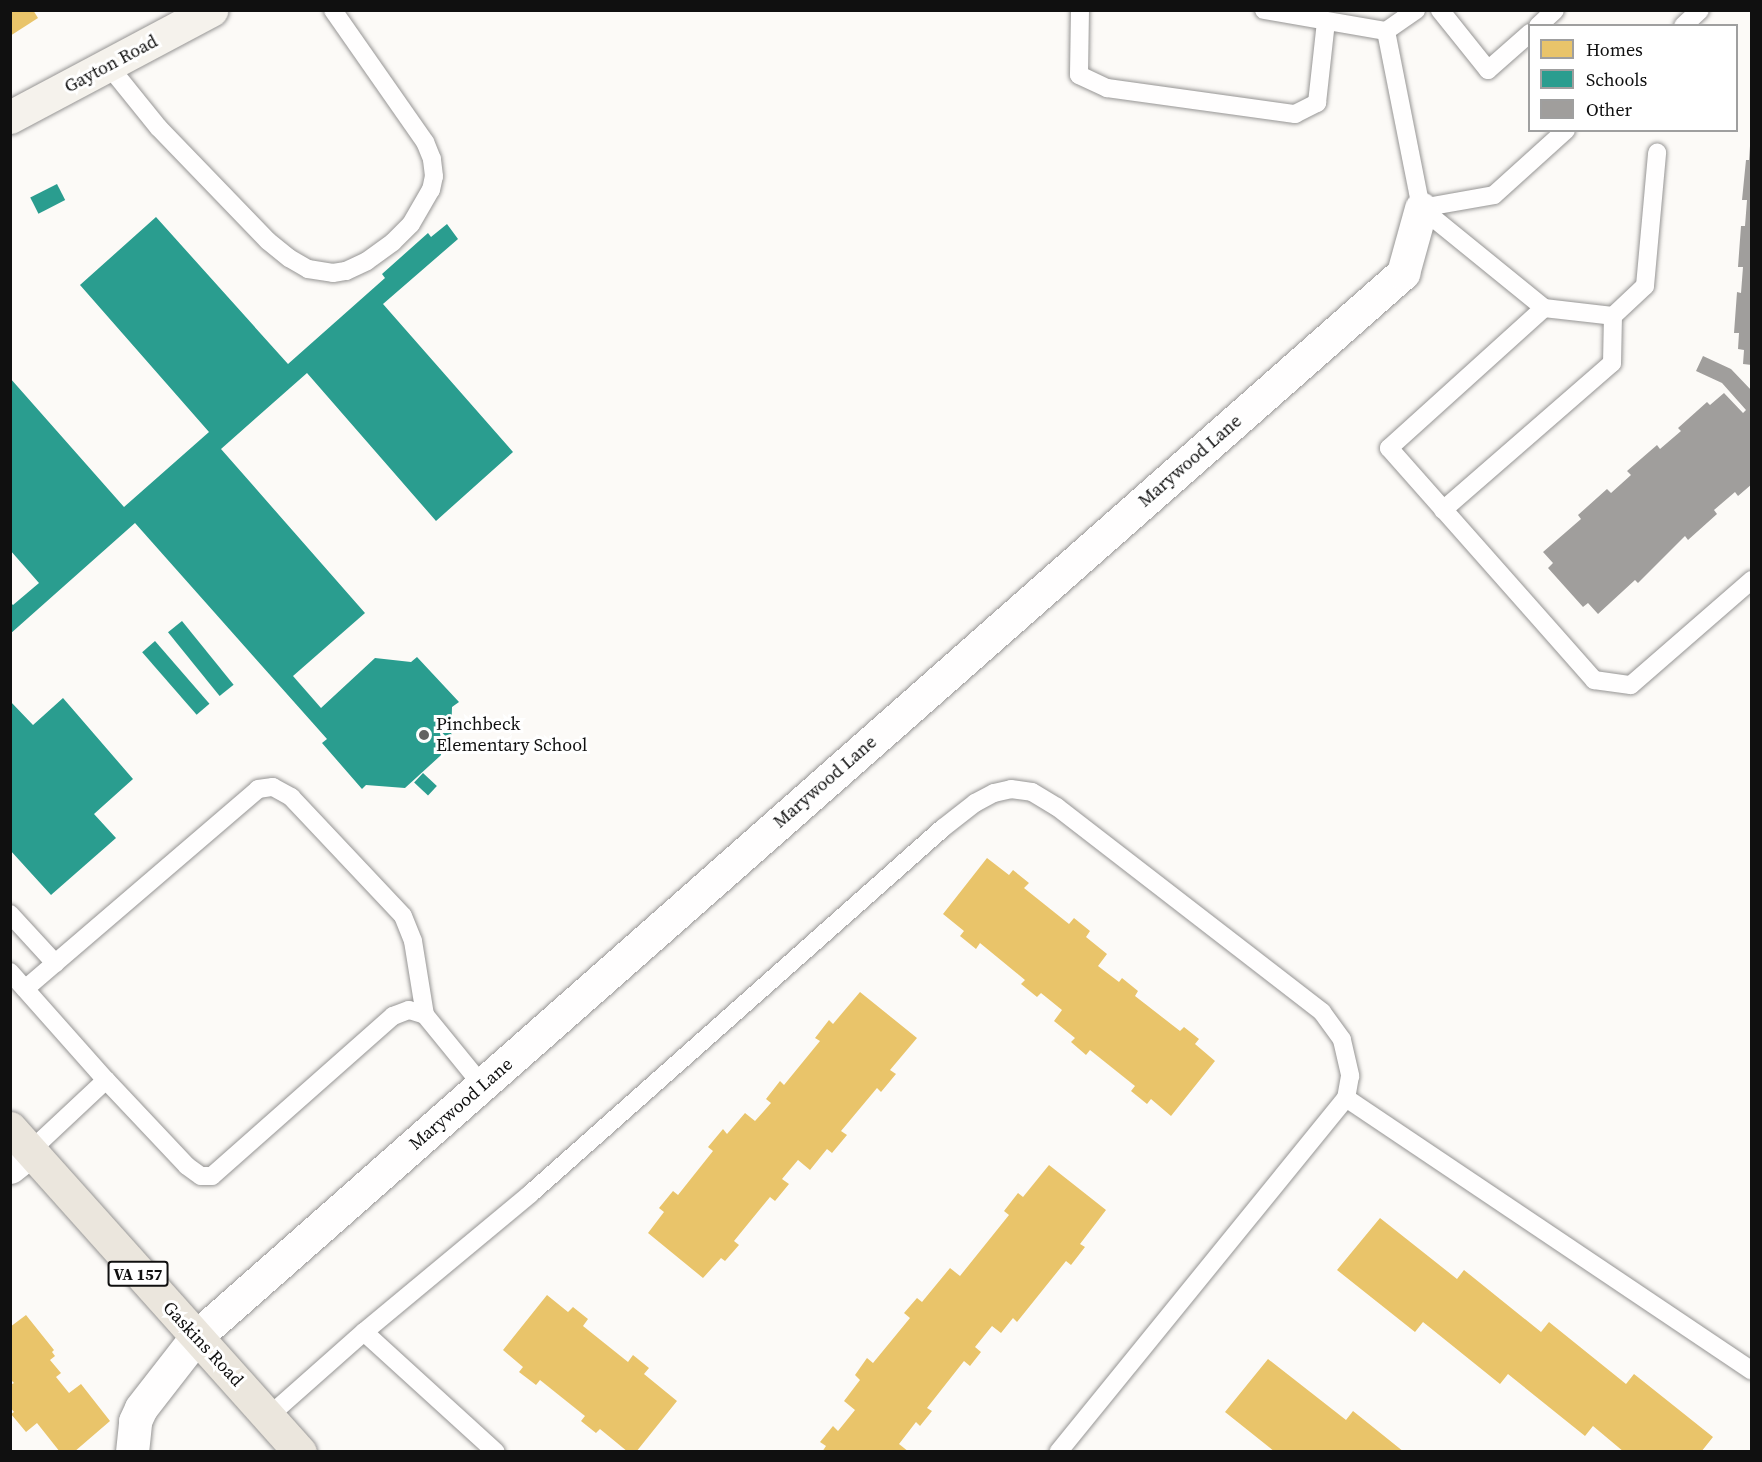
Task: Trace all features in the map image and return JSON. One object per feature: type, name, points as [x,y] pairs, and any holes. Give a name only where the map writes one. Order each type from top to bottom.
[{"type":"main road","name":"Gaskins Road","points":[[17,1149],[197,1336],[300,1452]]},
{"type":"street","name":"Gayton Road","points":[[10,117],[211,10]]},
{"type":"street","name":"Marywood Lane","points":[[132,1452],[135,1421],[141,1408],[197,1336],[1403,273],[1421,208]]},
{"type":"lane","points":[[108,65],[158,127],[268,241],[289,258],[308,269],[333,273],[346,271],[367,261],[393,242],[411,224],[431,190],[434,176],[432,159],[425,142],[333,10]]},
{"type":"lane","points":[[1080,10],[1079,75],[1107,88],[1295,114],[1317,103],[1326,21]]},
{"type":"lane","points":[[1264,10],[1386,31],[1416,10]]},
{"type":"lane","points":[[1440,10],[1488,70],[1528,35]]},
{"type":"lane","points":[[1540,24],[1555,10]]},
{"type":"lane","points":[[1685,24],[1700,10]]},
{"type":"lane","points":[[1386,31],[1421,208],[1544,308],[1613,316]]},
{"type":"lane","points":[[1421,208],[1494,195],[1564,132]]},
{"type":"lane","points":[[1443,510],[1612,363],[1613,316],[1645,286],[1657,153]]},
{"type":"lane","points":[[1544,308],[1389,448],[1594,680],[1631,685],[1752,580]]},
{"type":"lane","points":[[25,989],[258,789],[273,787],[291,797],[403,916],[412,941],[425,1015],[482,1085]]},
{"type":"lane","points":[[269,1416],[364,1332],[530,1194],[942,828],[994,793],[1011,789],[1032,792],[1057,807],[1322,1012],[1342,1040],[1350,1076],[1346,1098],[1059,1452]]},
{"type":"lane","points":[[10,914],[55,963]]},
{"type":"lane","points":[[10,972],[105,1080],[187,1166],[201,1176],[212,1176],[393,1016],[410,1010],[425,1015]]},
{"type":"lane","points":[[17,1149],[105,1080]]},
{"type":"lane","points":[[1346,1098],[1752,1371]]},
{"type":"lane","points":[[364,1332],[496,1452]]},
{"type":"building: Homes","points":[[10,10],[33,10],[38,18],[10,36]]},
{"type":"building: Homes","points":[[987,858],[1009,875],[1013,870],[1029,883],[1024,888],[1069,924],[1074,918],[1090,931],[1086,937],[1107,954],[1098,966],[1119,982],[1122,978],[1138,991],[1135,996],[1180,1031],[1184,1027],[1199,1039],[1195,1044],[1215,1061],[1171,1116],[1151,1099],[1147,1104],[1131,1091],[1135,1086],[1090,1050],[1086,1055],[1071,1042],[1075,1038],[1054,1021],[1062,1010],[1041,993],[1037,997],[1021,984],[1025,980],[980,943],[976,949],[960,936],[964,931],[943,914]]},
{"type":"building: Homes","points":[[860,992],[917,1038],[890,1070],[896,1074],[881,1092],[877,1088],[841,1131],[847,1135],[832,1153],[827,1149],[810,1170],[798,1160],[782,1179],[789,1184],[775,1201],[770,1197],[734,1241],[739,1245],[725,1261],[721,1258],[703,1278],[648,1233],[664,1212],[659,1208],[673,1191],[678,1195],[713,1151],[708,1147],[723,1129],[727,1134],[745,1113],[755,1121],[771,1103],[766,1099],[780,1081],[784,1085],[820,1041],[815,1038],[829,1020],[833,1024]]},
{"type":"building: Homes","points":[[1049,1165],[1106,1210],[1080,1244],[1085,1247],[1071,1265],[1066,1261],[1017,1322],[1013,1318],[1001,1333],[992,1326],[975,1347],[981,1352],[970,1366],[964,1361],[927,1408],[932,1411],[920,1426],[916,1422],[899,1444],[909,1452],[822,1452],[826,1446],[820,1442],[833,1426],[838,1431],[855,1410],[844,1401],[860,1380],[855,1375],[867,1358],[873,1363],[910,1318],[904,1313],[917,1298],[922,1302],[950,1268],[960,1276],[1009,1215],[1004,1211],[1018,1193],[1023,1197]]},
{"type":"building: Homes","points":[[1380,1218],[1457,1279],[1464,1270],[1541,1332],[1549,1322],[1626,1384],[1634,1374],[1713,1437],[1701,1452],[1624,1452],[1593,1426],[1585,1436],[1508,1374],[1500,1384],[1423,1322],[1415,1332],[1337,1270]]},
{"type":"building: Homes","points":[[547,1295],[568,1312],[573,1307],[588,1319],[583,1326],[628,1362],[633,1355],[649,1368],[644,1374],[677,1401],[636,1452],[628,1452],[600,1429],[596,1433],[581,1421],[585,1416],[540,1380],[536,1385],[519,1372],[523,1367],[503,1350]]},
{"type":"building: Homes","points":[[26,1315],[54,1350],[52,1352],[55,1356],[50,1360],[61,1373],[56,1377],[69,1393],[81,1384],[110,1421],[74,1452],[60,1452],[37,1423],[26,1432],[11,1414],[14,1412],[10,1407],[10,1385],[14,1383],[10,1379],[10,1327]]},
{"type":"building: Homes","points":[[1268,1359],[1346,1420],[1353,1411],[1404,1452],[1275,1452],[1225,1412]]},
{"type":"building: Schools","points":[[57,184],[65,200],[38,214],[30,198]]},
{"type":"building: Schools","name":"Pinchbeck Elementary School","points":[[156,217],[288,364],[385,278],[382,274],[428,233],[431,237],[447,224],[458,239],[383,304],[513,452],[436,521],[307,373],[221,449],[365,613],[293,676],[321,708],[375,658],[411,662],[417,657],[459,702],[452,707],[451,746],[405,788],[366,785],[362,789],[322,743],[327,739],[135,523],[10,634],[10,602],[13,605],[39,583],[10,550],[10,378],[124,507],[209,432],[80,285]]},
{"type":"building: Schools","points":[[182,621],[234,685],[220,696],[168,632]]},
{"type":"building: Schools","points":[[155,641],[209,704],[197,715],[142,652]]},
{"type":"building: Schools","points":[[63,698],[133,779],[94,814],[116,838],[51,895],[10,850],[10,701],[33,725]]},
{"type":"building: Schools","points":[[423,773],[437,786],[428,795],[414,783]]},
{"type":"building: Other","points":[[1750,146],[1752,146],[1752,365],[1743,364],[1744,350],[1738,349],[1739,333],[1734,333],[1737,292],[1741,293],[1743,267],[1738,267],[1741,226],[1745,226],[1747,200],[1742,200],[1746,160],[1749,160]]},
{"type":"building: Other","points":[[1703,356],[1731,369],[1752,391],[1752,484],[1738,496],[1735,492],[1714,510],[1717,514],[1688,540],[1685,536],[1638,583],[1635,580],[1598,614],[1588,603],[1583,607],[1548,568],[1553,563],[1543,552],[1581,519],[1578,515],[1607,489],[1611,493],[1631,475],[1627,471],[1657,445],[1660,449],[1681,431],[1678,428],[1707,402],[1710,405],[1724,393],[1743,413],[1746,410],[1722,383],[1696,371]]},
{"type":"place","name":"Pinchbeck Elementary School","points":[[424,735]]}]
